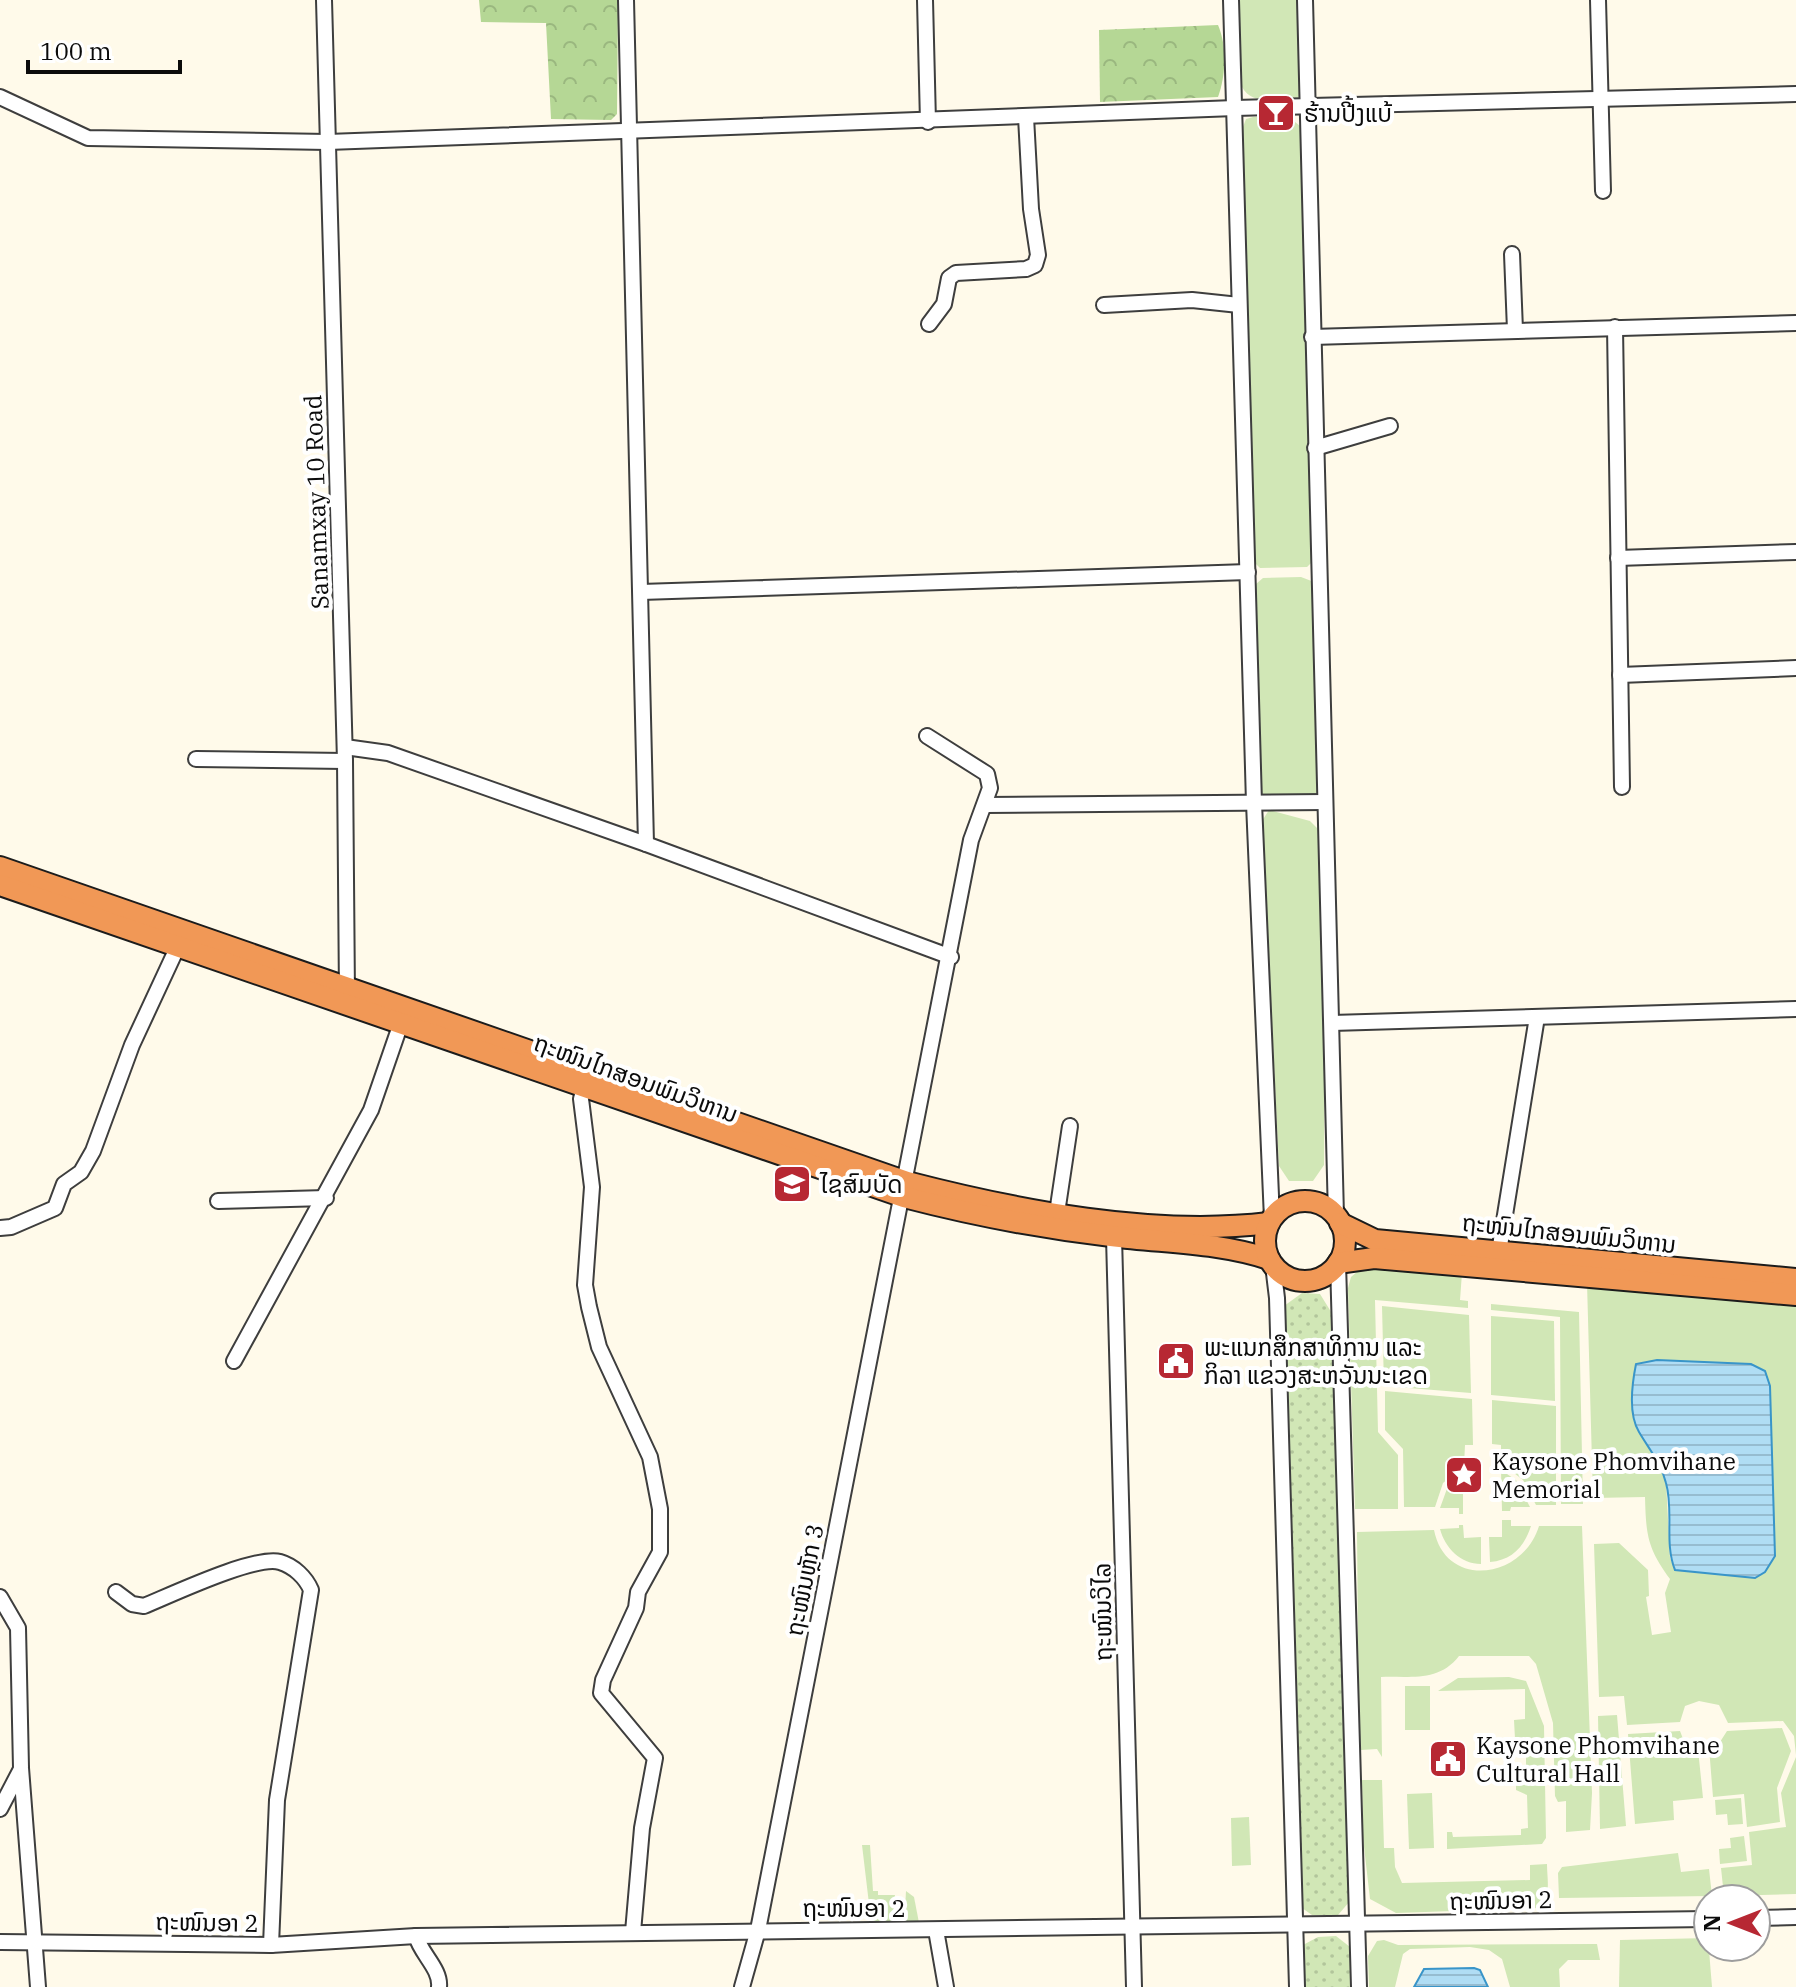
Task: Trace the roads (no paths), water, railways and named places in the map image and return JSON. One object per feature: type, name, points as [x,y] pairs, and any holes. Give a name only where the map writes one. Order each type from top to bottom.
[{"type":"highway","name":"ຖະໜົນໄກສອນພົມວິຫານ","points":[[0,867],[347,995],[906,1189],[977,1217],[1114,1237],[1231,1247],[1271,1262]]},
{"type":"highway","name":"ຖະໜົນໄກສອນພົມວິຫານ","points":[[0,885],[178,946],[347,995],[401,1023],[584,1086],[696,1118]]},
{"type":"highway","name":"ຖະໜົນໄກສອນພົມວິຫານ","points":[[906,1189],[1115,1221],[1233,1228],[1270,1221]]},
{"type":"highway","points":[[1303,1201],[1318,1203],[1338,1220],[1344,1244],[1338,1263],[1321,1277],[1306,1281],[1284,1275],[1271,1262],[1265,1245],[1270,1221],[1289,1204],[1303,1201]]},
{"type":"highway","name":"ຖະໜົນໄກສອນພົມວິຫານ","points":[[1338,1220],[1375,1240],[1796,1295]]},
{"type":"highway","name":"ຖະໜົນໄກສອນພົມວິຫານ","points":[[1338,1263],[1374,1258],[1487,1256],[1796,1279]]},
{"type":"street","name":"Sanamxay 10 Road","points":[[324,0],[345,754],[347,995]]},
{"type":"street","points":[[626,0],[646,844]]},
{"type":"street","points":[[925,0],[928,122]]},
{"type":"street","points":[[1231,0],[1254,803],[1270,1221]]},
{"type":"street","points":[[1305,0],[1338,1220]]},
{"type":"street","points":[[1598,0],[1603,191]]},
{"type":"street","points":[[0,97],[88,138],[328,142],[627,129],[928,122],[1235,108],[1796,94]]},
{"type":"street","points":[[929,324],[944,304],[949,278],[956,273],[1026,269],[1035,265],[1038,255],[1031,209],[1026,117]]},
{"type":"street","points":[[1512,254],[1515,330]]},
{"type":"street","points":[[1104,305],[1192,300],[1239,305]]},
{"type":"street","points":[[1312,337],[1796,323]]},
{"type":"street","points":[[1615,327],[1622,787]]},
{"type":"street","points":[[1315,448],[1390,426]]},
{"type":"street","points":[[1618,558],[1796,552]]},
{"type":"street","points":[[641,592],[1248,572]]},
{"type":"street","points":[[1620,675],[1796,668]]},
{"type":"street","points":[[927,736],[987,774],[990,788],[985,805],[1325,802]]},
{"type":"street","points":[[196,759],[388,753],[951,957]]},
{"type":"street","name":"ຖະໜົນຫຼັກ 3","points":[[742,1987],[758,1930],[906,1189],[971,840],[985,805]]},
{"type":"street","points":[[0,1228],[11,1227],[55,1208],[64,1184],[81,1172],[93,1151],[132,1045],[178,946]]},
{"type":"street","points":[[1332,1023],[1796,1009]]},
{"type":"street","points":[[1487,1256],[1537,1017]]},
{"type":"street","points":[[234,1361],[326,1198],[371,1110],[401,1023]]},
{"type":"street","points":[[584,1086],[581,1099],[592,1187],[587,1296],[599,1347],[650,1457],[660,1509],[660,1552],[635,1599],[636,1608],[603,1680],[601,1693],[655,1758],[642,1828],[633,1932]]},
{"type":"street","points":[[1057,1213],[1070,1126]]},
{"type":"street","points":[[218,1201],[326,1198]]},
{"type":"street","name":"ຖະໜົນວິໄລ","points":[[1114,1237],[1134,1987]]},
{"type":"street","points":[[1271,1262],[1277,1314],[1297,1987]]},
{"type":"street","points":[[1338,1263],[1359,1987]]},
{"type":"street","points":[[116,1592],[132,1604],[144,1606],[245,1566],[272,1562],[281,1562],[306,1578],[311,1590],[293,1683],[277,1800],[271,1945]]},
{"type":"street","points":[[0,1597],[18,1628],[21,1768],[38,1987]]},
{"type":"street","points":[[0,1809],[21,1768]]},
{"type":"street","points":[[1772,1918],[1796,1917]]},
{"type":"street","name":"ຖະໜົນອາ 2","points":[[0,1942],[271,1945],[416,1936],[633,1932],[1692,1919]]},
{"type":"street","points":[[936,1930],[946,1987]]},
{"type":"street","points":[[416,1936],[421,1950],[438,1975],[439,1987]]},
{"type":"water","points":[[1657,1360],[1751,1364],[1765,1371],[1770,1386],[1775,1556],[1765,1572],[1755,1578],[1675,1570],[1670,1549],[1666,1483],[1639,1432],[1632,1408],[1636,1364]]},
{"type":"water","points":[[1424,1969],[1480,1970],[1488,1987],[1414,1987]]},
{"type":"place","name":"ຮ້ານປີ້ງແບ້","points":[[1276,113]]},
{"type":"place","name":"ໄຊສົມບັດ","points":[[792,1184]]},
{"type":"place","name":"ພະແນກສຶກສາທິການ ແລະ ກິລາ ແຂວງສະຫວັນນະເຂດ","points":[[1176,1361]]},
{"type":"place","name":"Kaysone Phomvihane Memorial","points":[[1464,1475]]},
{"type":"place","name":"Kaysone Phomvihane Cultural Hall","points":[[1448,1759]]}]
